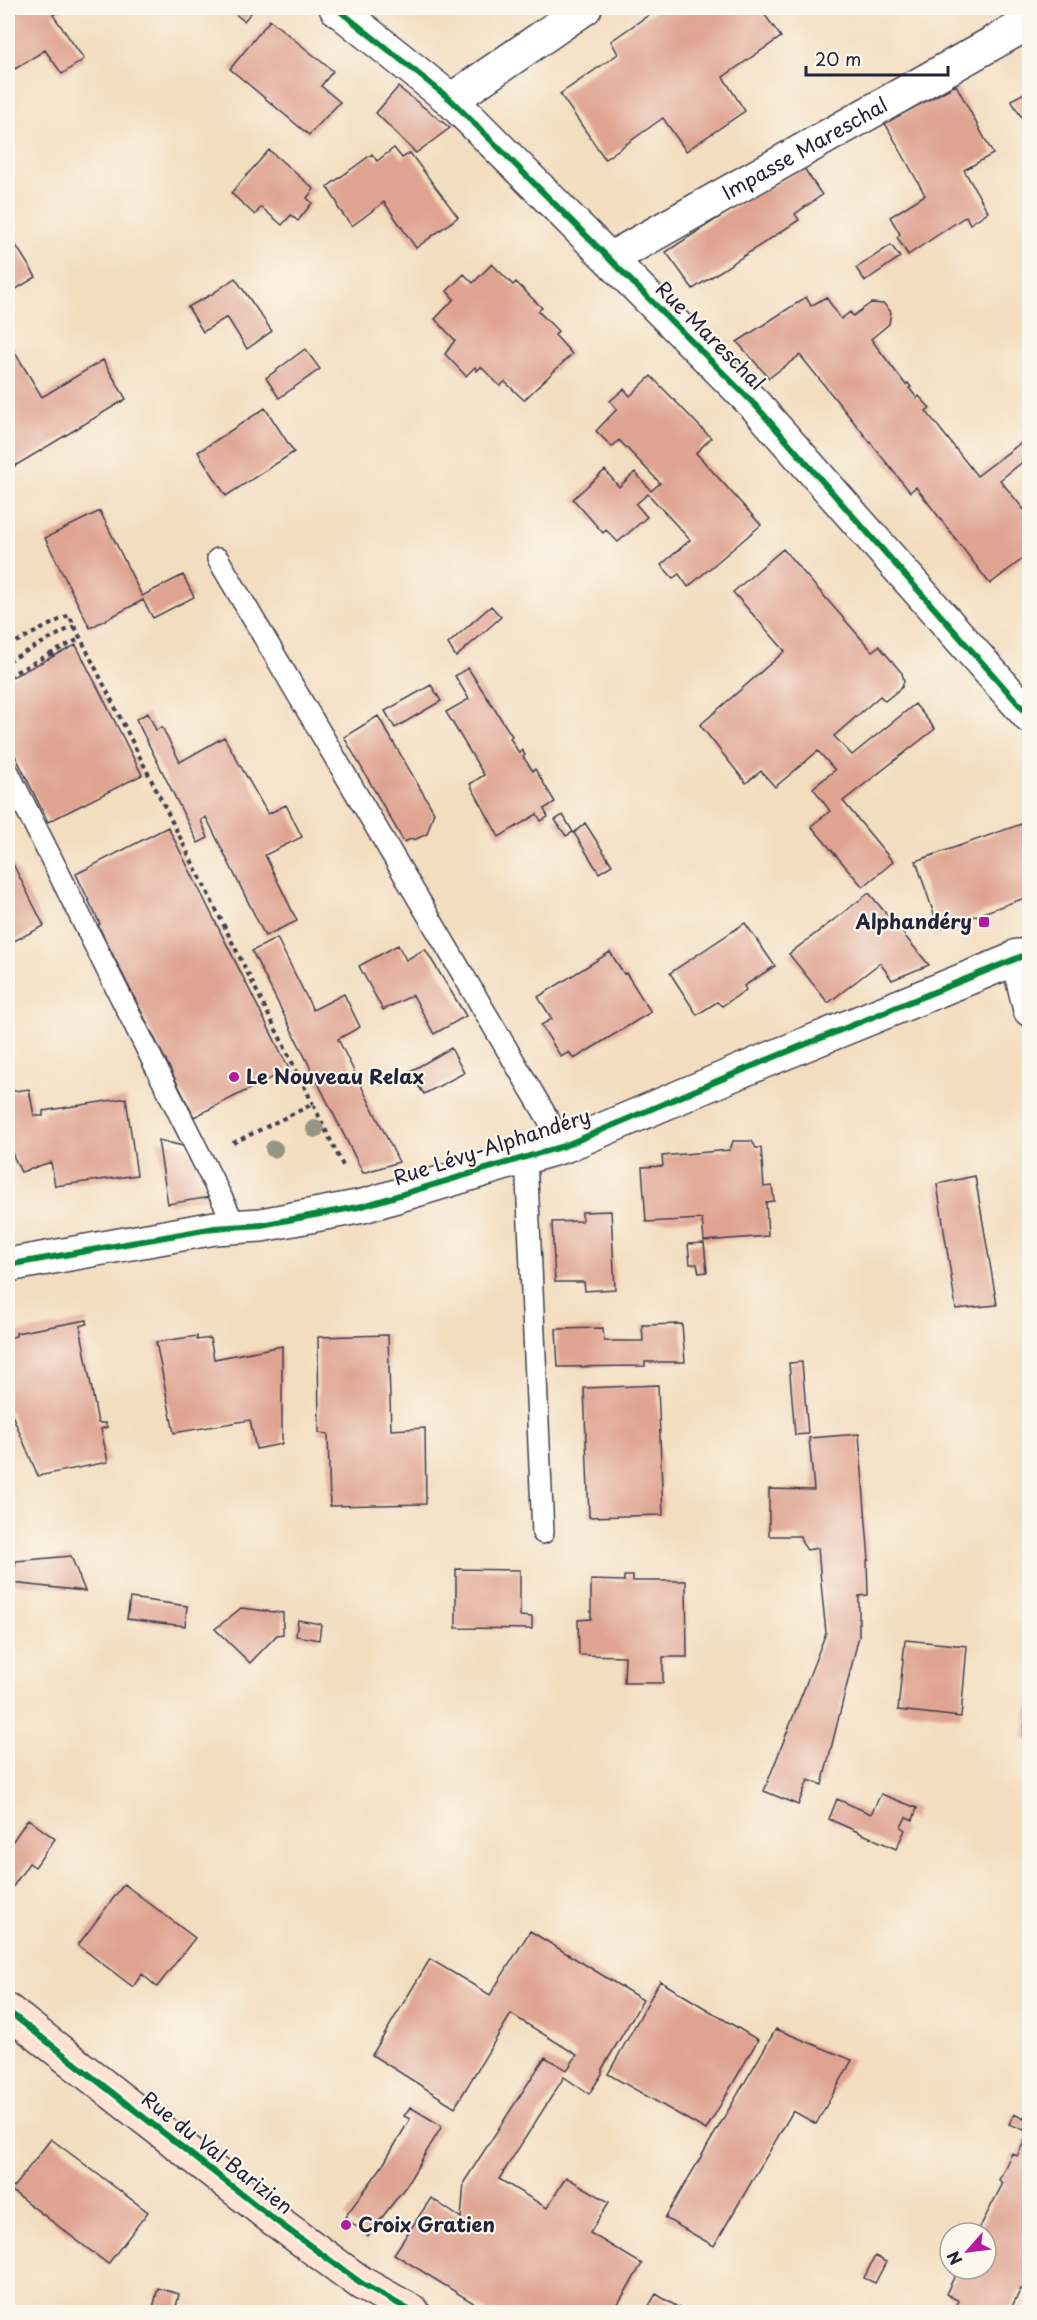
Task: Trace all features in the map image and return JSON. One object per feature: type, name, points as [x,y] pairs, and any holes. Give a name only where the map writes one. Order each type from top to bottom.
[{"type":"street","name":"Rue Mareschal","points":[[336,8],[452,100],[756,406],[1029,717]]},
{"type":"street","points":[[452,100],[585,8]]},
{"type":"street","name":"Impasse Mareschal","points":[[610,259],[1029,22]]},
{"type":"street","points":[[1023,955],[1029,1010]]},
{"type":"street","name":"Rue Lévy-Alphandéry","points":[[8,1265],[215,1228],[261,1225],[363,1206],[564,1146],[1023,955]]},
{"type":"street","name":"Rue du Val Barizien","points":[[8,2011],[275,2220],[361,2283],[413,2313]]},
{"type":"lane","points":[[218,559],[564,1146]]},
{"type":"lane","points":[[8,772],[16,801],[236,1227]]},
{"type":"lane","points":[[526,1157],[543,1533]]},
{"type":"path","points":[[8,646],[69,615],[363,1206]]},
{"type":"path","points":[[8,661],[74,626]]},
{"type":"path","points":[[8,676],[53,655],[81,638]]},
{"type":"path","points":[[226,1147],[313,1104]]},
{"type":"building","points":[[8,8],[63,8],[53,15],[84,59],[62,74],[45,50],[15,69],[8,57]]},
{"type":"building","points":[[228,8],[255,8],[244,21]]},
{"type":"building","points":[[659,8],[675,8],[678,13],[686,8],[760,8],[781,37],[723,77],[745,111],[686,151],[663,118],[605,159],[560,94],[618,54],[611,41]]},
{"type":"building","points":[[270,20],[333,71],[321,86],[340,102],[309,135],[230,69]]},
{"type":"building","points":[[956,85],[993,154],[964,170],[988,212],[970,224],[966,216],[908,255],[897,237],[900,234],[890,217],[925,195],[885,123]]},
{"type":"building","points":[[398,87],[450,128],[416,153],[376,113]]},
{"type":"building","points":[[1030,90],[1030,131],[1011,100]]},
{"type":"building","points":[[394,148],[402,158],[410,153],[458,217],[416,248],[384,202],[352,226],[338,208],[338,204],[327,187],[372,154],[377,161]]},
{"type":"building","points":[[269,150],[314,189],[307,198],[312,203],[298,221],[291,215],[282,225],[261,207],[255,215],[231,193]]},
{"type":"building","points":[[804,168],[822,195],[795,214],[799,220],[693,289],[666,252],[736,206]]},
{"type":"building","points":[[12,239],[36,277],[8,294],[8,241]]},
{"type":"building","points":[[891,245],[900,257],[865,281],[856,268]]},
{"type":"building","points":[[492,264],[513,285],[516,282],[542,308],[538,311],[558,331],[555,335],[572,354],[524,400],[505,382],[500,386],[481,367],[477,371],[475,367],[466,376],[445,354],[455,340],[435,319],[454,299],[447,291],[464,274],[473,283]]},
{"type":"building","points":[[235,278],[272,331],[247,349],[227,317],[203,332],[188,307]]},
{"type":"building","points":[[806,297],[811,306],[826,297],[841,319],[850,312],[853,316],[871,303],[884,304],[891,312],[889,324],[871,339],[906,385],[908,383],[917,398],[919,396],[930,408],[926,411],[977,476],[1030,436],[1030,456],[1000,480],[1030,517],[1030,553],[990,584],[916,487],[910,492],[800,355],[769,378],[737,342]]},
{"type":"building","points":[[8,341],[42,397],[103,360],[126,399],[10,469],[8,465]]},
{"type":"building","points":[[305,349],[320,369],[279,398],[266,378]]},
{"type":"building","points":[[651,376],[711,438],[696,453],[761,525],[688,587],[679,574],[673,578],[661,565],[690,540],[648,494],[636,504],[647,517],[618,542],[606,530],[603,533],[573,499],[605,470],[619,487],[635,472],[651,491],[660,483],[619,440],[612,447],[596,431],[617,409],[610,401],[624,389],[630,396]]},
{"type":"building","points":[[265,408],[294,452],[226,496],[198,452]]},
{"type":"building","points":[[100,511],[142,596],[183,575],[194,597],[153,618],[143,600],[90,628],[45,538]]},
{"type":"building","points":[[783,549],[872,651],[879,646],[902,673],[904,681],[902,687],[885,701],[880,696],[834,736],[852,755],[915,704],[935,729],[843,801],[893,862],[863,887],[811,826],[830,811],[813,788],[835,770],[818,751],[775,787],[761,771],[746,783],[700,725],[785,651],[733,592]]},
{"type":"building","points":[[491,606],[501,617],[456,657],[448,644]]},
{"type":"building","points":[[76,645],[142,775],[48,822],[8,741],[8,679]]},
{"type":"building","points":[[468,668],[512,736],[510,738],[519,753],[522,750],[525,755],[523,757],[533,771],[535,769],[555,802],[544,809],[548,817],[541,821],[537,814],[499,837],[470,784],[484,775],[446,712],[469,699],[455,676]]},
{"type":"building","points":[[431,685],[441,701],[395,728],[385,711]]},
{"type":"building","points":[[148,713],[156,730],[162,727],[180,762],[224,737],[268,814],[286,805],[302,837],[265,855],[297,921],[265,936],[206,817],[201,820],[208,838],[198,843],[136,719]]},
{"type":"building","points":[[378,716],[434,812],[427,834],[414,840],[413,838],[404,842],[344,737]]},
{"type":"building","points":[[563,815],[573,832],[566,836],[555,820]]},
{"type":"building","points":[[1030,821],[1030,896],[939,929],[916,861]]},
{"type":"building","points":[[585,823],[612,865],[599,873],[574,833]]},
{"type":"building","points":[[168,827],[289,1069],[194,1117],[98,925],[100,924],[76,874]]},
{"type":"building","points":[[8,854],[44,926],[8,944]]},
{"type":"building","points":[[869,893],[929,965],[892,980],[880,963],[828,1003],[789,954]]},
{"type":"building","points":[[745,923],[775,966],[744,986],[746,990],[722,1006],[717,1002],[697,1015],[670,973]]},
{"type":"building","points":[[277,938],[313,1010],[344,994],[360,1027],[338,1039],[399,1162],[363,1173],[252,951]]},
{"type":"building","points":[[398,945],[406,960],[425,949],[466,1016],[434,1034],[413,995],[383,1010],[359,966]]},
{"type":"building","points":[[610,952],[651,1012],[574,1059],[569,1052],[561,1057],[541,1025],[552,1019],[538,997]]},
{"type":"building","points":[[451,1048],[464,1073],[424,1094],[409,1072]]},
{"type":"building","points":[[29,1089],[34,1116],[43,1116],[43,1111],[126,1098],[137,1175],[55,1186],[51,1162],[21,1172],[8,1145],[8,1092]]},
{"type":"building","points":[[158,1140],[187,1147],[211,1197],[168,1204]]},
{"type":"building","points":[[733,1141],[752,1141],[756,1148],[761,1148],[764,1187],[772,1186],[774,1201],[766,1202],[768,1236],[704,1241],[702,1219],[646,1222],[642,1167],[663,1166],[662,1156],[730,1150]]},
{"type":"building","points":[[975,1176],[997,1305],[956,1309],[937,1184]]},
{"type":"building","points":[[611,1211],[615,1289],[585,1291],[584,1282],[555,1282],[552,1222],[582,1221],[582,1212]]},
{"type":"building","points":[[704,1243],[707,1272],[699,1273],[697,1264],[690,1264],[688,1244]]},
{"type":"building","points":[[87,1320],[87,1324],[80,1326],[98,1423],[105,1423],[107,1427],[101,1429],[108,1462],[38,1476],[10,1410],[8,1412],[8,1338],[16,1336],[16,1333]]},
{"type":"building","points":[[682,1324],[685,1362],[645,1362],[645,1366],[558,1367],[556,1329],[603,1328],[604,1341],[643,1341],[642,1325]]},
{"type":"building","points":[[388,1335],[391,1430],[425,1428],[426,1504],[330,1506],[328,1434],[319,1433],[318,1337]]},
{"type":"building","points":[[197,1336],[197,1340],[210,1338],[214,1359],[282,1346],[282,1444],[256,1449],[250,1420],[174,1433],[156,1342]]},
{"type":"building","points":[[802,1362],[808,1434],[795,1435],[789,1363]]},
{"type":"building","points":[[658,1385],[663,1515],[589,1517],[584,1388]]},
{"type":"building","points":[[859,1434],[869,1560],[867,1560],[868,1595],[859,1596],[859,1636],[822,1785],[808,1780],[798,1805],[764,1791],[826,1633],[818,1548],[807,1550],[800,1536],[769,1536],[769,1489],[814,1490],[809,1438]]},
{"type":"building","points":[[71,1556],[85,1591],[12,1583],[16,1561]]},
{"type":"building","points":[[456,1569],[520,1570],[520,1616],[532,1617],[532,1629],[456,1628]]},
{"type":"building","points":[[624,1576],[633,1576],[633,1581],[686,1581],[687,1657],[663,1657],[663,1683],[624,1683],[625,1656],[579,1655],[578,1620],[591,1619],[591,1580],[624,1581]]},
{"type":"building","points":[[130,1598],[187,1606],[185,1626],[127,1619]]},
{"type":"building","points":[[241,1608],[283,1613],[283,1634],[277,1635],[250,1663],[215,1629]]},
{"type":"building","points":[[298,1620],[321,1624],[319,1640],[296,1636]]},
{"type":"building","points":[[905,1640],[967,1646],[961,1717],[898,1710]]},
{"type":"building","points":[[1028,1707],[1030,1708],[1030,1739],[1023,1738]]},
{"type":"building","points":[[881,1794],[917,1808],[913,1820],[906,1817],[901,1827],[905,1830],[896,1849],[829,1819],[837,1799],[871,1814]]},
{"type":"building","points":[[28,1819],[55,1839],[35,1867],[29,1863],[8,1894],[8,1848]]},
{"type":"building","points":[[124,1884],[195,1938],[157,1987],[142,1974],[133,1987],[78,1945]]},
{"type":"building","points":[[530,1931],[643,2000],[589,2094],[564,2077],[499,2179],[547,2208],[566,2177],[609,2202],[590,2233],[642,2264],[613,2312],[488,2312],[394,2254],[431,2198],[461,2218],[464,2182],[545,2057],[567,2070],[577,2055],[511,2014],[455,2107],[372,2055],[430,1959],[490,1995]]},
{"type":"building","points":[[660,1981],[758,2040],[706,2130],[608,2074]]},
{"type":"building","points":[[776,2029],[852,2060],[816,2124],[793,2111],[714,2246],[665,2218]]},
{"type":"building","points":[[1029,2105],[1030,2292],[1021,2289],[1009,2312],[952,2312],[959,2301],[946,2294],[952,2281],[998,2281],[998,2221],[983,2221],[1003,2183],[999,2180],[1012,2153],[1017,2156],[1029,2132],[1009,2124],[1014,2114],[1024,2119]]},
{"type":"building","points":[[410,2107],[442,2126],[406,2186],[368,2236],[345,2217],[383,2165],[410,2119],[404,2116]]},
{"type":"building","points":[[51,2139],[148,2212],[108,2264],[11,2190]]},
{"type":"building","points":[[875,2256],[886,2262],[875,2283],[864,2278]]},
{"type":"building","points":[[158,2288],[179,2294],[175,2312],[152,2312]]},
{"type":"building","points":[[656,2294],[686,2312],[645,2312]]},
{"type":"cycle path","points":[[336,8],[451,100],[756,406],[1030,717]]},
{"type":"cycle path","points":[[8,1265],[215,1228],[261,1225],[363,1206],[564,1146],[762,1062],[1030,953]]},
{"type":"cycle path","points":[[8,2011],[275,2220],[361,2283],[413,2312]]},
{"type":"place","name":"Alphandéry","points":[[984,922]]},
{"type":"place","name":"Le Nouveau Relax","points":[[234,1077]]},
{"type":"place","name":"Croix Gratien","points":[[346,2225]]}]
